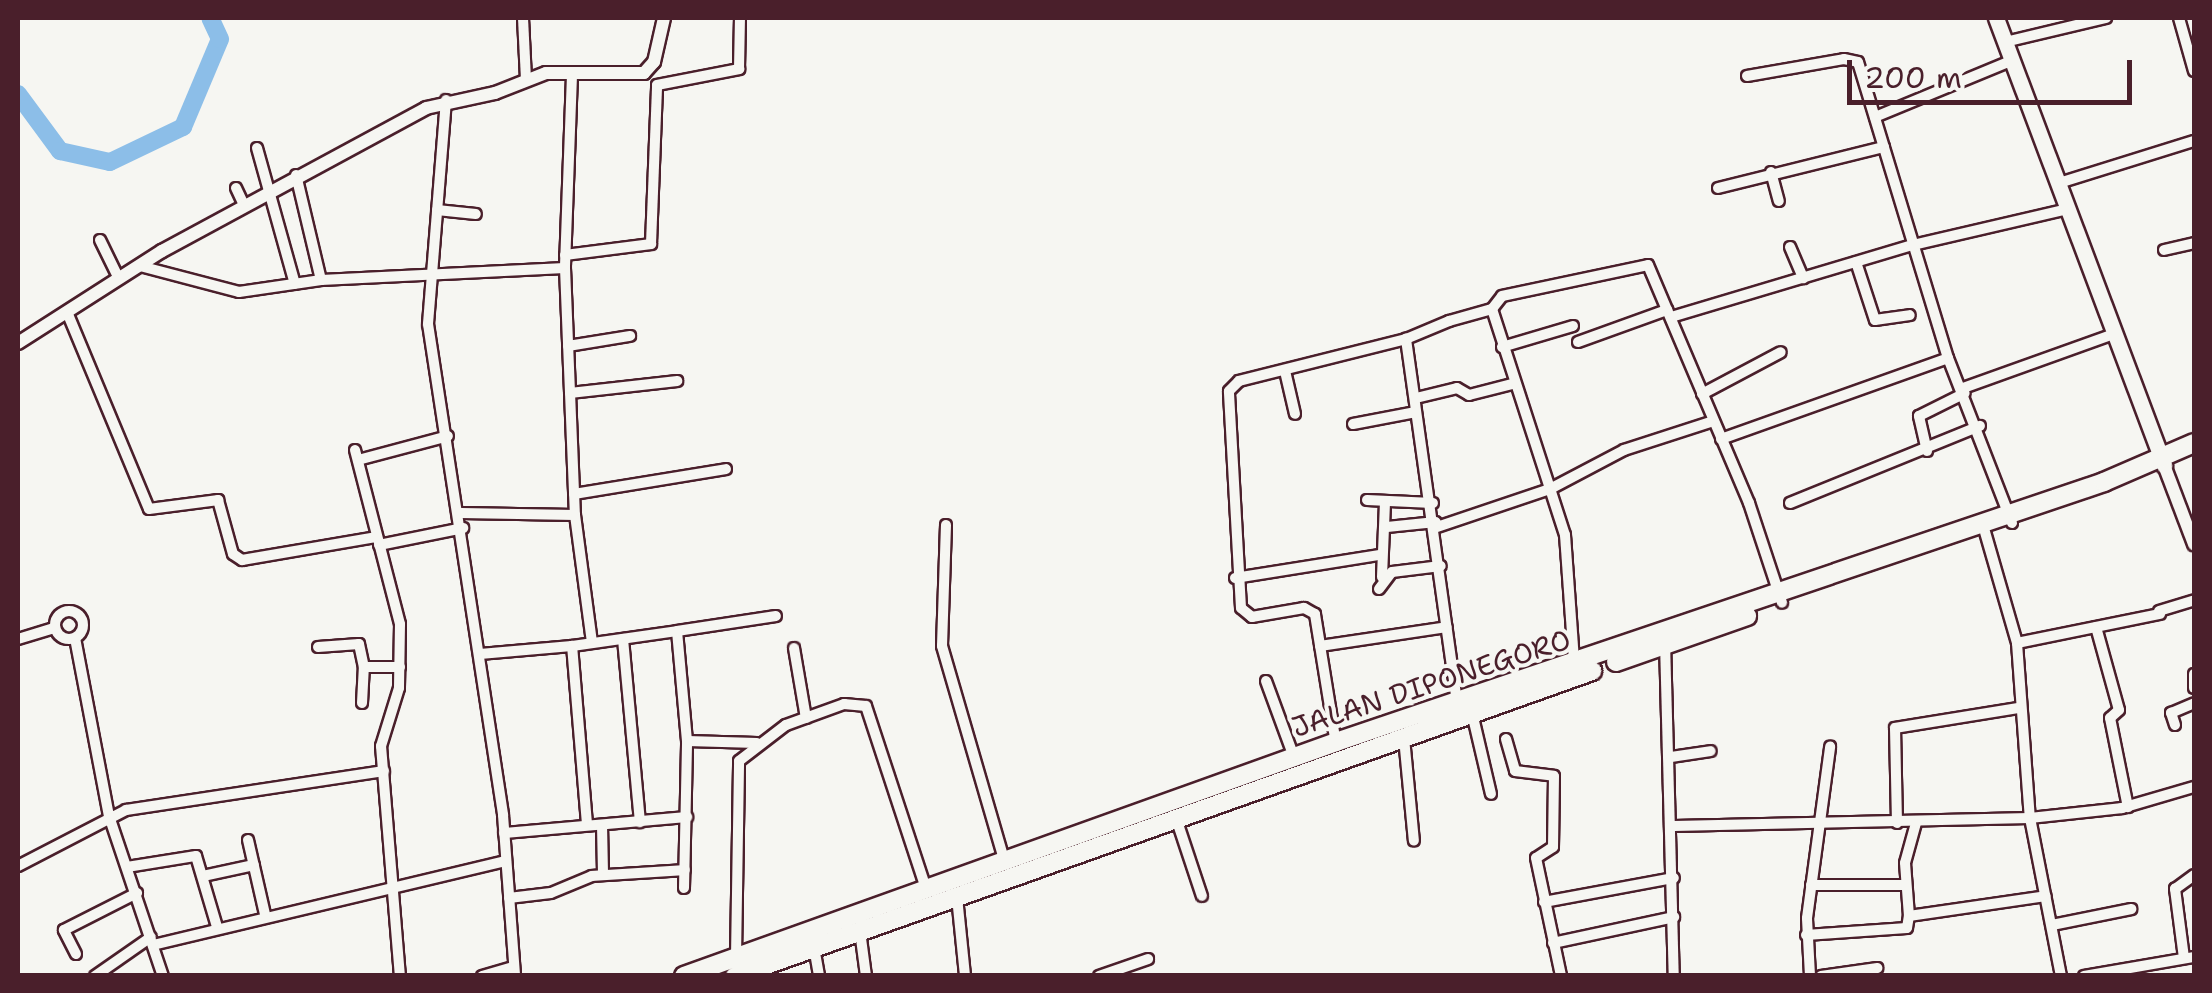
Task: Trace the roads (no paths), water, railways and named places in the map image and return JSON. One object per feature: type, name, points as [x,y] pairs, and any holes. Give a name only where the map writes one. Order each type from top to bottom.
[{"type":"main road","points":[[1996,18],[2162,461]]},
{"type":"main road","name":"JALAN DIPONEGORO","points":[[2162,461],[2194,443]]},
{"type":"main road","name":"JALAN DIPONEGORO","points":[[684,976],[814,946],[1176,817],[1339,750],[2194,453]]},
{"type":"main road","name":"JALAN DIPONEGORO","points":[[1780,598],[1985,532],[2011,519]]},
{"type":"main road","name":"JALAN DIPONEGORO","points":[[735,966],[926,888],[1294,756],[1404,737],[1574,664],[1665,639]]},
{"type":"street","points":[[523,18],[526,79]]},
{"type":"street","points":[[19,338],[273,188],[446,100],[495,93],[526,79],[572,74],[635,76],[650,69],[664,18]]},
{"type":"street","points":[[660,81],[740,69],[740,18]]},
{"type":"street","points":[[2005,42],[2106,18]]},
{"type":"street","points":[[2179,18],[2194,72]]},
{"type":"street","points":[[1747,76],[1851,58],[1864,73],[1948,358],[1980,426],[2011,519]]},
{"type":"street","points":[[1875,117],[2013,60]]},
{"type":"street","points":[[565,255],[647,246],[654,240],[652,144],[660,81],[650,69]]},
{"type":"street","points":[[572,74],[565,268],[575,515],[592,642]]},
{"type":"street","points":[[446,100],[427,279],[428,324],[462,514],[504,833],[514,971],[482,976]]},
{"type":"street","points":[[2059,183],[2194,141]]},
{"type":"street","points":[[1718,188],[1884,147]]},
{"type":"street","points":[[257,148],[273,188],[295,284]]},
{"type":"street","points":[[1771,172],[1779,201]]},
{"type":"street","points":[[296,176],[321,280]]},
{"type":"street","points":[[236,188],[244,205]]},
{"type":"street","points":[[1578,342],[1913,245],[2068,209]]},
{"type":"street","points":[[437,210],[476,214]]},
{"type":"street","points":[[100,240],[119,279]]},
{"type":"street","points":[[2164,250],[2194,243]]},
{"type":"street","points":[[1790,247],[1802,278]]},
{"type":"street","points":[[1856,262],[1876,321],[1910,315]]},
{"type":"street","points":[[1339,750],[1311,609],[1252,617],[1241,608],[1234,578],[1229,391],[1239,381],[1406,339],[1492,309],[1502,296],[1646,264],[1721,439],[1780,598]]},
{"type":"street","points":[[140,266],[220,290],[321,280],[427,279],[565,268]]},
{"type":"street","points":[[1492,309],[1512,384],[1568,550],[1574,664]]},
{"type":"street","points":[[67,312],[149,510],[218,500],[232,554],[242,560],[463,528]]},
{"type":"street","points":[[1502,347],[1573,326]]},
{"type":"street","points":[[1927,451],[1919,416],[1964,390],[2114,334]]},
{"type":"street","points":[[568,346],[630,336]]},
{"type":"street","points":[[1406,339],[1436,524],[1447,627],[1463,710],[1492,794]]},
{"type":"street","points":[[1702,394],[1781,352]]},
{"type":"street","points":[[1721,439],[1948,358]]},
{"type":"street","points":[[1286,372],[1295,414]]},
{"type":"street","points":[[570,393],[677,381]]},
{"type":"street","points":[[1416,398],[1457,388],[1469,395],[1512,384]]},
{"type":"street","points":[[1353,424],[1416,412]]},
{"type":"street","points":[[1387,527],[1436,524],[1550,489],[1624,450],[1713,421]]},
{"type":"street","points":[[1790,503],[1927,451],[1980,426]]},
{"type":"street","points":[[400,976],[381,736],[396,701],[400,624],[356,455],[448,436]]},
{"type":"street","points":[[2162,461],[2194,544]]},
{"type":"street","points":[[574,494],[726,469]]},
{"type":"street","points":[[1367,500],[1433,504]]},
{"type":"street","points":[[1385,502],[1387,527],[1378,555],[1380,583],[1441,566]]},
{"type":"street","points":[[462,514],[575,515]]},
{"type":"street","points":[[946,525],[942,646],[1004,859]]},
{"type":"street","points":[[1985,532],[2017,642],[2030,818],[2061,976]]},
{"type":"street","points":[[1234,578],[1378,555]]},
{"type":"street","points":[[2017,642],[2159,613],[2194,600]]},
{"type":"street","points":[[55,628],[60,614],[76,613],[82,624],[75,638],[109,816],[163,976]]},
{"type":"street","points":[[480,654],[572,646],[776,616]]},
{"type":"street","points":[[1320,646],[1447,627]]},
{"type":"street","points":[[2096,627],[2120,712],[2110,718],[2128,807]]},
{"type":"street","points":[[55,628],[63,638],[75,638]]},
{"type":"street","points":[[18,640],[55,628]]},
{"type":"street","points":[[677,632],[687,741],[684,888]]},
{"type":"street","points":[[623,639],[640,822]]},
{"type":"street","points":[[1660,976],[1674,974],[1674,826],[1665,639]]},
{"type":"street","points":[[318,647],[359,644],[364,666],[362,702]]},
{"type":"street","points":[[572,646],[587,824]]},
{"type":"street","points":[[794,648],[806,718]]},
{"type":"street","points":[[364,666],[400,667]]},
{"type":"street","points":[[2194,674],[2194,688]]},
{"type":"street","points":[[1266,681],[1294,756]]},
{"type":"street","points":[[735,966],[734,772],[757,743],[806,718],[853,702],[866,706],[926,888]]},
{"type":"street","points":[[2175,725],[2171,713],[2194,703]]},
{"type":"street","points":[[1898,824],[1895,728],[2019,708]]},
{"type":"street","points":[[1404,737],[1414,841]]},
{"type":"street","points":[[1506,739],[1516,771],[1554,773],[1553,848],[1536,858],[1562,976]]},
{"type":"street","points":[[687,741],[757,743]]},
{"type":"street","points":[[1810,976],[1806,936],[1830,747]]},
{"type":"street","points":[[1671,756],[1711,751]]},
{"type":"street","points":[[18,866],[109,816],[384,771]]},
{"type":"street","points":[[1674,826],[1898,824],[2030,818],[2128,807],[2194,787]]},
{"type":"street","points":[[504,833],[687,817]]},
{"type":"street","points":[[1176,817],[1202,896]]},
{"type":"street","points":[[1906,942],[1910,916],[1906,884],[1916,823]]},
{"type":"street","points":[[602,825],[603,874]]},
{"type":"street","points":[[248,840],[266,914]]},
{"type":"street","points":[[128,866],[192,854],[203,876],[217,927]]},
{"type":"street","points":[[95,976],[152,941],[506,860]]},
{"type":"street","points":[[203,876],[254,865]]},
{"type":"street","points":[[509,898],[551,893],[603,874],[685,870]]},
{"type":"street","points":[[2084,976],[2189,957],[2175,889],[2194,875]]},
{"type":"street","points":[[1544,902],[1674,878]]},
{"type":"street","points":[[1811,885],[1906,884]]},
{"type":"street","points":[[76,954],[64,930],[137,893]]},
{"type":"street","points":[[956,894],[964,976]]},
{"type":"street","points":[[1910,916],[2046,896]]},
{"type":"street","points":[[2052,926],[2130,909]]},
{"type":"street","points":[[1553,943],[1674,917]]},
{"type":"street","points":[[1806,936],[1906,928]]},
{"type":"street","points":[[860,930],[866,976]]},
{"type":"street","points":[[814,946],[819,976]]},
{"type":"street","points":[[1098,976],[1148,960]]},
{"type":"street","points":[[1821,976],[1877,968]]},
{"type":"waterway","points":[[18,94],[60,151],[110,162],[183,127],[220,39],[210,18]]}]
